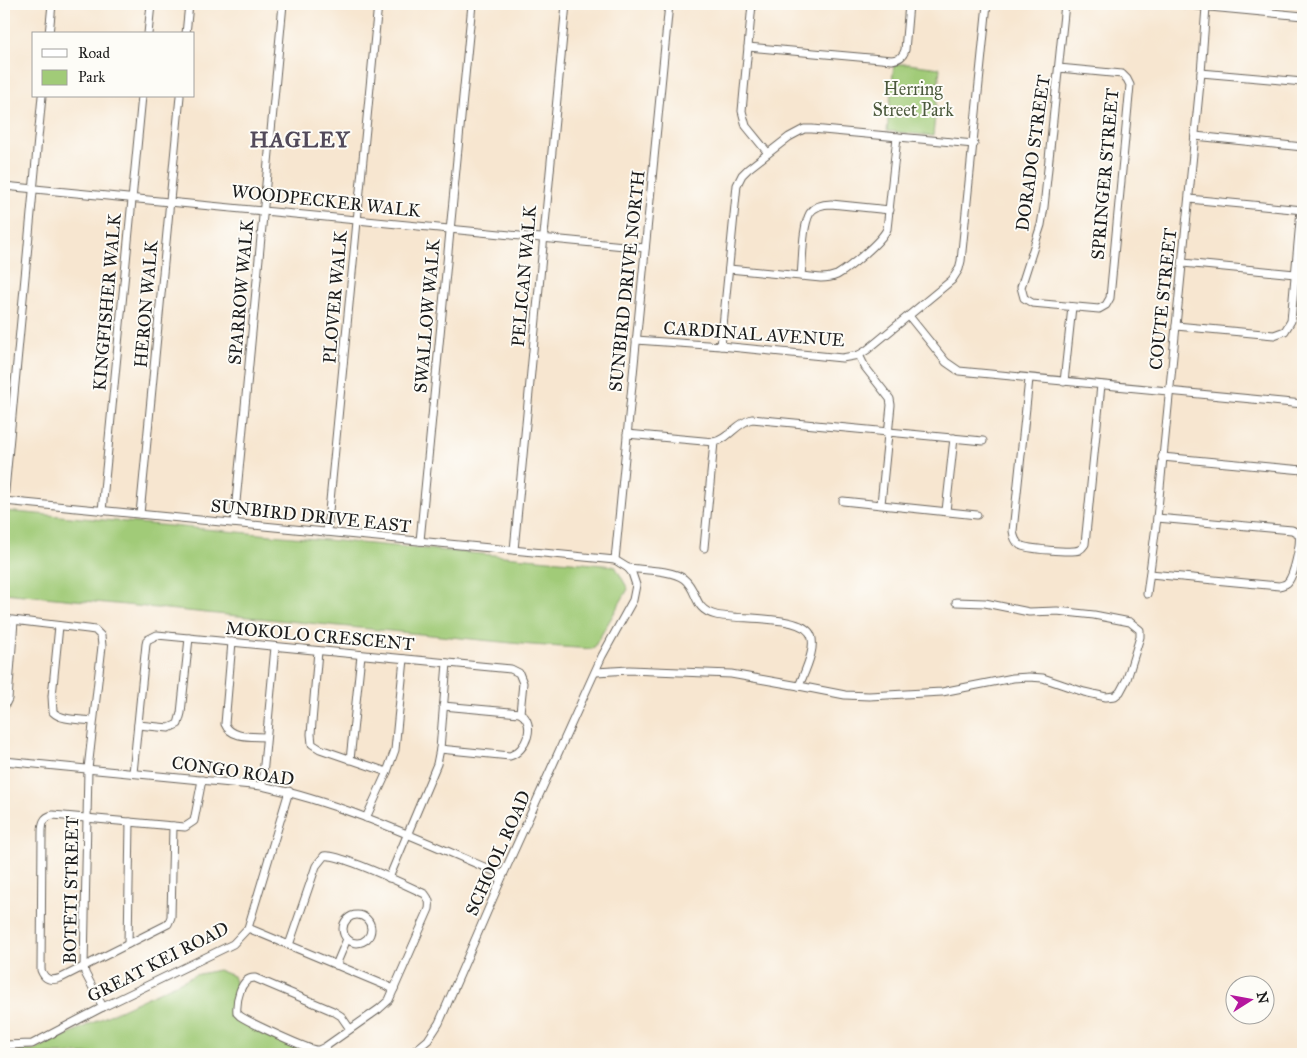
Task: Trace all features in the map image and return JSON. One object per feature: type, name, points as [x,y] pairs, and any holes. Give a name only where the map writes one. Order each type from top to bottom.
[{"type":"street","points":[[49,32],[52,4]]},
{"type":"street","points":[[148,32],[151,4]]},
{"type":"street","points":[[186,32],[189,4]]},
{"type":"street","name":"SPARROW WALK","points":[[234,524],[283,4]]},
{"type":"street","name":"PLOVER WALK","points":[[327,532],[378,4]]},
{"type":"street","name":"SWALLOW WALK","points":[[420,542],[472,4]]},
{"type":"street","name":"PELICAN WALK","points":[[514,550],[566,4]]},
{"type":"street","name":"SUNBIRD DRIVE NORTH","points":[[615,560],[669,4]]},
{"type":"street","points":[[752,4],[742,103],[743,119],[746,126],[768,153]]},
{"type":"street","points":[[748,47],[898,59],[904,55],[909,4]]},
{"type":"street","name":"CARDINAL AVENUE","points":[[636,340],[842,358],[858,355],[867,350],[952,280],[959,269],[974,144],[987,4]]},
{"type":"street","name":"DORADO STREET","points":[[1065,4],[1044,207],[1041,225],[1021,287],[1024,298],[1032,303],[1072,307]]},
{"type":"street","points":[[1178,4],[1303,16]]},
{"type":"street","name":"COUTE STREET","points":[[1147,594],[1157,518],[1183,263],[1206,7]]},
{"type":"street","name":"SPRINGER STREET","points":[[1059,68],[1122,74],[1128,79],[1130,86],[1110,298],[1106,305],[1099,309],[1072,307]]},
{"type":"street","points":[[1201,73],[1303,82]]},
{"type":"street","points":[[4,501],[42,98]]},
{"type":"street","name":"KINGFISHER WALK","points":[[102,511],[142,98]]},
{"type":"street","name":"HERON WALK","points":[[140,514],[180,98]]},
{"type":"street","points":[[721,346],[737,185],[742,175],[768,153],[796,132],[804,129],[974,144]]},
{"type":"street","points":[[1195,136],[1303,147]]},
{"type":"street","points":[[729,269],[827,278],[843,271],[882,238],[887,229],[897,137]]},
{"type":"street","name":"WOODPECKER WALK","points":[[4,186],[645,248]]},
{"type":"street","points":[[1176,326],[1274,335],[1280,334],[1288,327],[1291,321],[1302,210],[1189,199]]},
{"type":"street","points":[[802,276],[806,226],[814,209],[824,204],[831,204],[890,210]]},
{"type":"street","points":[[1183,263],[1295,274]]},
{"type":"street","points":[[1064,382],[1072,307]]},
{"type":"street","points":[[909,316],[946,362],[959,371],[1303,404]]},
{"type":"street","points":[[858,355],[890,399],[881,504]]},
{"type":"street","points":[[1029,379],[1013,531],[1014,537],[1019,544],[1032,548],[1073,551],[1081,548],[1084,544],[1101,385]]},
{"type":"street","points":[[627,434],[714,442],[720,441],[745,421],[752,420],[983,441]]},
{"type":"street","points":[[946,511],[954,438]]},
{"type":"street","points":[[704,548],[714,442]]},
{"type":"street","points":[[1162,457],[1303,470]]},
{"type":"street","name":"SUNBIRD DRIVE EAST","points":[[4,501],[615,560]]},
{"type":"street","points":[[844,501],[977,515]]},
{"type":"street","points":[[1150,574],[1279,586],[1286,584],[1291,577],[1299,546],[1299,534],[1292,530],[1157,518]]},
{"type":"street","points":[[615,560],[628,568],[675,574],[683,578],[702,608],[713,614],[783,621],[806,629],[813,640],[799,686]]},
{"type":"street","name":"SCHOOL ROAD","points":[[411,1054],[428,1040],[439,1023],[602,656],[633,600],[635,593],[634,579],[628,568]]},
{"type":"street","points":[[596,672],[648,670],[731,674],[845,695],[869,696],[942,692],[1013,678],[1029,677],[1043,678],[1084,692],[1106,696],[1118,695],[1123,689],[1140,638],[1140,630],[1133,624],[1094,615],[1057,611],[1030,612],[992,604],[956,602]]},
{"type":"street","points":[[4,620],[59,626],[52,696],[53,712],[58,716],[93,721]]},
{"type":"street","points":[[4,707],[8,699],[14,620]]},
{"type":"street","name":"BOTETI STREET","points":[[59,626],[95,630],[101,636],[102,646],[88,769],[84,966],[85,974],[103,1007]]},
{"type":"street","name":"MOKOLO CRESCENT","points":[[133,773],[147,640],[157,635],[516,670],[522,678],[520,713]]},
{"type":"street","points":[[138,725],[169,728],[178,724],[181,713],[189,638]]},
{"type":"street","points":[[232,642],[225,724],[232,733],[266,737]]},
{"type":"street","points":[[262,786],[275,646]]},
{"type":"street","points":[[318,651],[311,734],[312,744],[320,749],[388,772]]},
{"type":"street","points":[[350,760],[361,655]]},
{"type":"street","points":[[366,818],[388,772],[395,750],[404,659]]},
{"type":"street","points":[[389,878],[437,764],[440,749],[447,663]]},
{"type":"street","points":[[440,749],[510,756],[521,750],[529,730],[527,720],[520,713],[443,706]]},
{"type":"street","name":"CONGO ROAD","points":[[4,761],[262,786],[289,791],[407,834],[504,875]]},
{"type":"street","points":[[173,826],[170,921],[166,926],[61,978],[51,980],[45,978],[41,970],[42,833],[44,820],[50,816],[86,818],[185,827],[194,821],[202,780]]},
{"type":"street","name":"GREAT KEI ROAD","points":[[4,1045],[32,1044],[103,1007],[233,944],[248,928],[289,791]]},
{"type":"street","points":[[128,944],[130,822]]},
{"type":"street","points":[[289,944],[316,866],[321,858],[328,855],[336,856],[389,878],[425,894],[429,899],[430,909],[394,989],[385,1004],[350,1029],[318,1050],[309,1048],[246,1020],[237,1013],[237,1003],[246,980],[255,978],[333,1011],[341,1016],[350,1029]]},
{"type":"street","points":[[357,914],[370,920],[372,929],[365,941],[357,943],[348,939],[344,935],[343,927],[349,917],[357,914]]},
{"type":"street","points":[[248,928],[394,989]]},
{"type":"street","points":[[336,965],[348,939]]},
{"type":"green space","name":"Herring Street Park","points":[[894,64],[940,68],[933,136],[887,131]]},
{"type":"green space","points":[[4,511],[615,566],[628,589],[593,649],[532,645],[4,593]]},
{"type":"green space","points":[[218,970],[233,976],[236,993],[233,1008],[239,1020],[311,1054],[19,1054],[19,1050],[32,1051],[195,975]]},
{"type":"district","name":"HAGLEY","points":[[300,139]]}]
